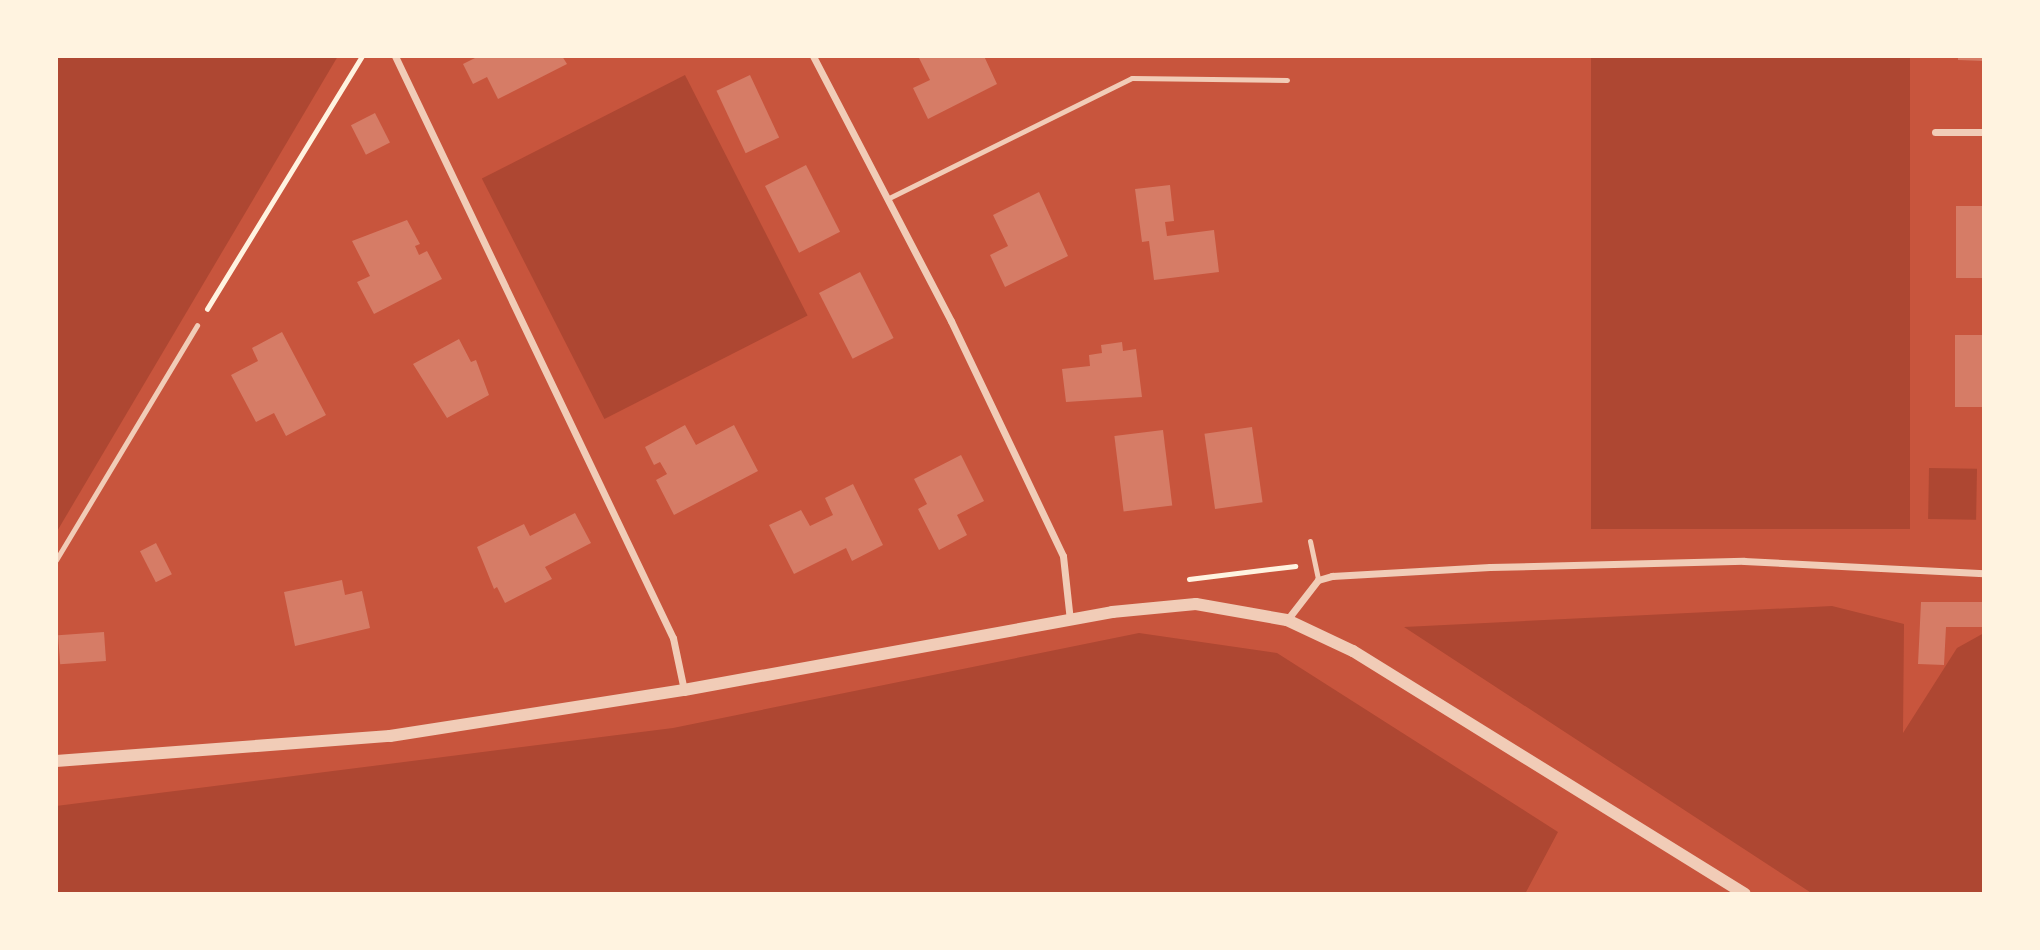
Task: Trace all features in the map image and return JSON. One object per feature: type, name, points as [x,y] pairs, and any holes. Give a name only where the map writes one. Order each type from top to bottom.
[{"type":"street","points":[[395,56],[673,638],[684,690]]},
{"type":"street","points":[[813,56],[887,198],[1063,556],[1070,620]]},
{"type":"street","points":[[1935,132],[1984,132]]},
{"type":"street","points":[[1287,620],[1318,580],[1490,566],[1744,561],[1984,573]]},
{"type":"street","points":[[56,761],[390,736],[684,690],[1070,620],[1196,604],[1287,620],[1365,658],[1745,894]]},
{"type":"lane","points":[[887,198],[1132,78],[1287,80]]},
{"type":"lane","points":[[56,560],[197,325]]},
{"type":"lane","points":[[1310,541],[1318,580]]},
{"type":"path","points":[[197,325],[362,56]]},
{"type":"shaded area","points":[[56,56],[338,56],[56,533]]},
{"type":"shaded area","points":[[1591,56],[1910,56],[1910,529],[1591,529]]},
{"type":"shaded area","points":[[685,75],[808,316],[604,419],[482,179]]},
{"type":"shaded area","points":[[1929,468],[1977,469],[1976,520],[1928,519]]},
{"type":"shaded area","points":[[1832,606],[1904,624],[1903,733],[1957,648],[1984,633],[1984,894],[1813,894],[1404,627]]},
{"type":"shaded area","points":[[1139,633],[1277,653],[1558,832],[1525,894],[56,894],[56,806],[673,728]]},
{"type":"building","points":[[479,56],[562,56],[567,64],[498,99],[487,77],[473,84],[463,64]]},
{"type":"building","points":[[918,56],[984,56],[997,84],[928,119],[913,88],[930,80]]},
{"type":"building","points":[[1958,56],[1984,56],[1984,61],[1958,60]]},
{"type":"building","points":[[750,75],[779,138],[746,153],[716,91]]},
{"type":"building","points":[[375,113],[390,142],[366,155],[351,125]]},
{"type":"building","points":[[806,165],[840,232],[799,253],[765,186]]},
{"type":"building","points":[[1170,185],[1174,221],[1165,222],[1167,236],[1214,230],[1219,272],[1154,280],[1149,241],[1142,242],[1135,189]]},
{"type":"building","points":[[1039,192],[1068,256],[1005,287],[990,255],[1008,246],[993,215]]},
{"type":"building","points":[[1956,206],[1984,206],[1984,278],[1956,278]]},
{"type":"building","points":[[407,220],[420,244],[415,246],[419,255],[427,251],[442,279],[374,314],[357,282],[370,276],[352,241]]},
{"type":"building","points":[[860,272],[894,338],[853,359],[819,293]]},
{"type":"building","points":[[282,332],[326,415],[286,436],[274,413],[256,422],[231,375],[258,361],[252,348]]},
{"type":"building","points":[[1955,335],[1984,335],[1984,407],[1955,407]]},
{"type":"building","points":[[459,339],[471,362],[476,360],[489,395],[447,418],[413,364]]},
{"type":"building","points":[[1122,342],[1123,351],[1136,349],[1142,397],[1066,402],[1062,369],[1090,366],[1089,355],[1102,353],[1101,345]]},
{"type":"building","points":[[685,425],[696,445],[734,425],[758,471],[674,515],[656,480],[667,474],[660,462],[654,465],[645,447]]},
{"type":"building","points":[[1252,427],[1263,502],[1215,509],[1204,434]]},
{"type":"building","points":[[1163,430],[1172,505],[1124,511],[1114,436]]},
{"type":"building","points":[[961,455],[984,501],[957,515],[967,535],[939,550],[918,509],[927,504],[914,479]]},
{"type":"building","points":[[853,484],[883,545],[852,561],[846,548],[794,574],[769,525],[801,510],[810,526],[833,515],[825,498]]},
{"type":"building","points":[[575,513],[591,543],[545,567],[552,579],[505,603],[497,587],[494,589],[477,547],[524,524],[530,536]]},
{"type":"building","points":[[156,543],[172,574],[156,582],[140,551]]},
{"type":"building","points":[[342,580],[345,595],[362,591],[370,628],[295,646],[284,592]]},
{"type":"building","points":[[1921,602],[1984,602],[1984,627],[1946,627],[1944,665],[1918,664]]},
{"type":"building","points":[[104,632],[106,661],[60,664],[58,635]]}]
